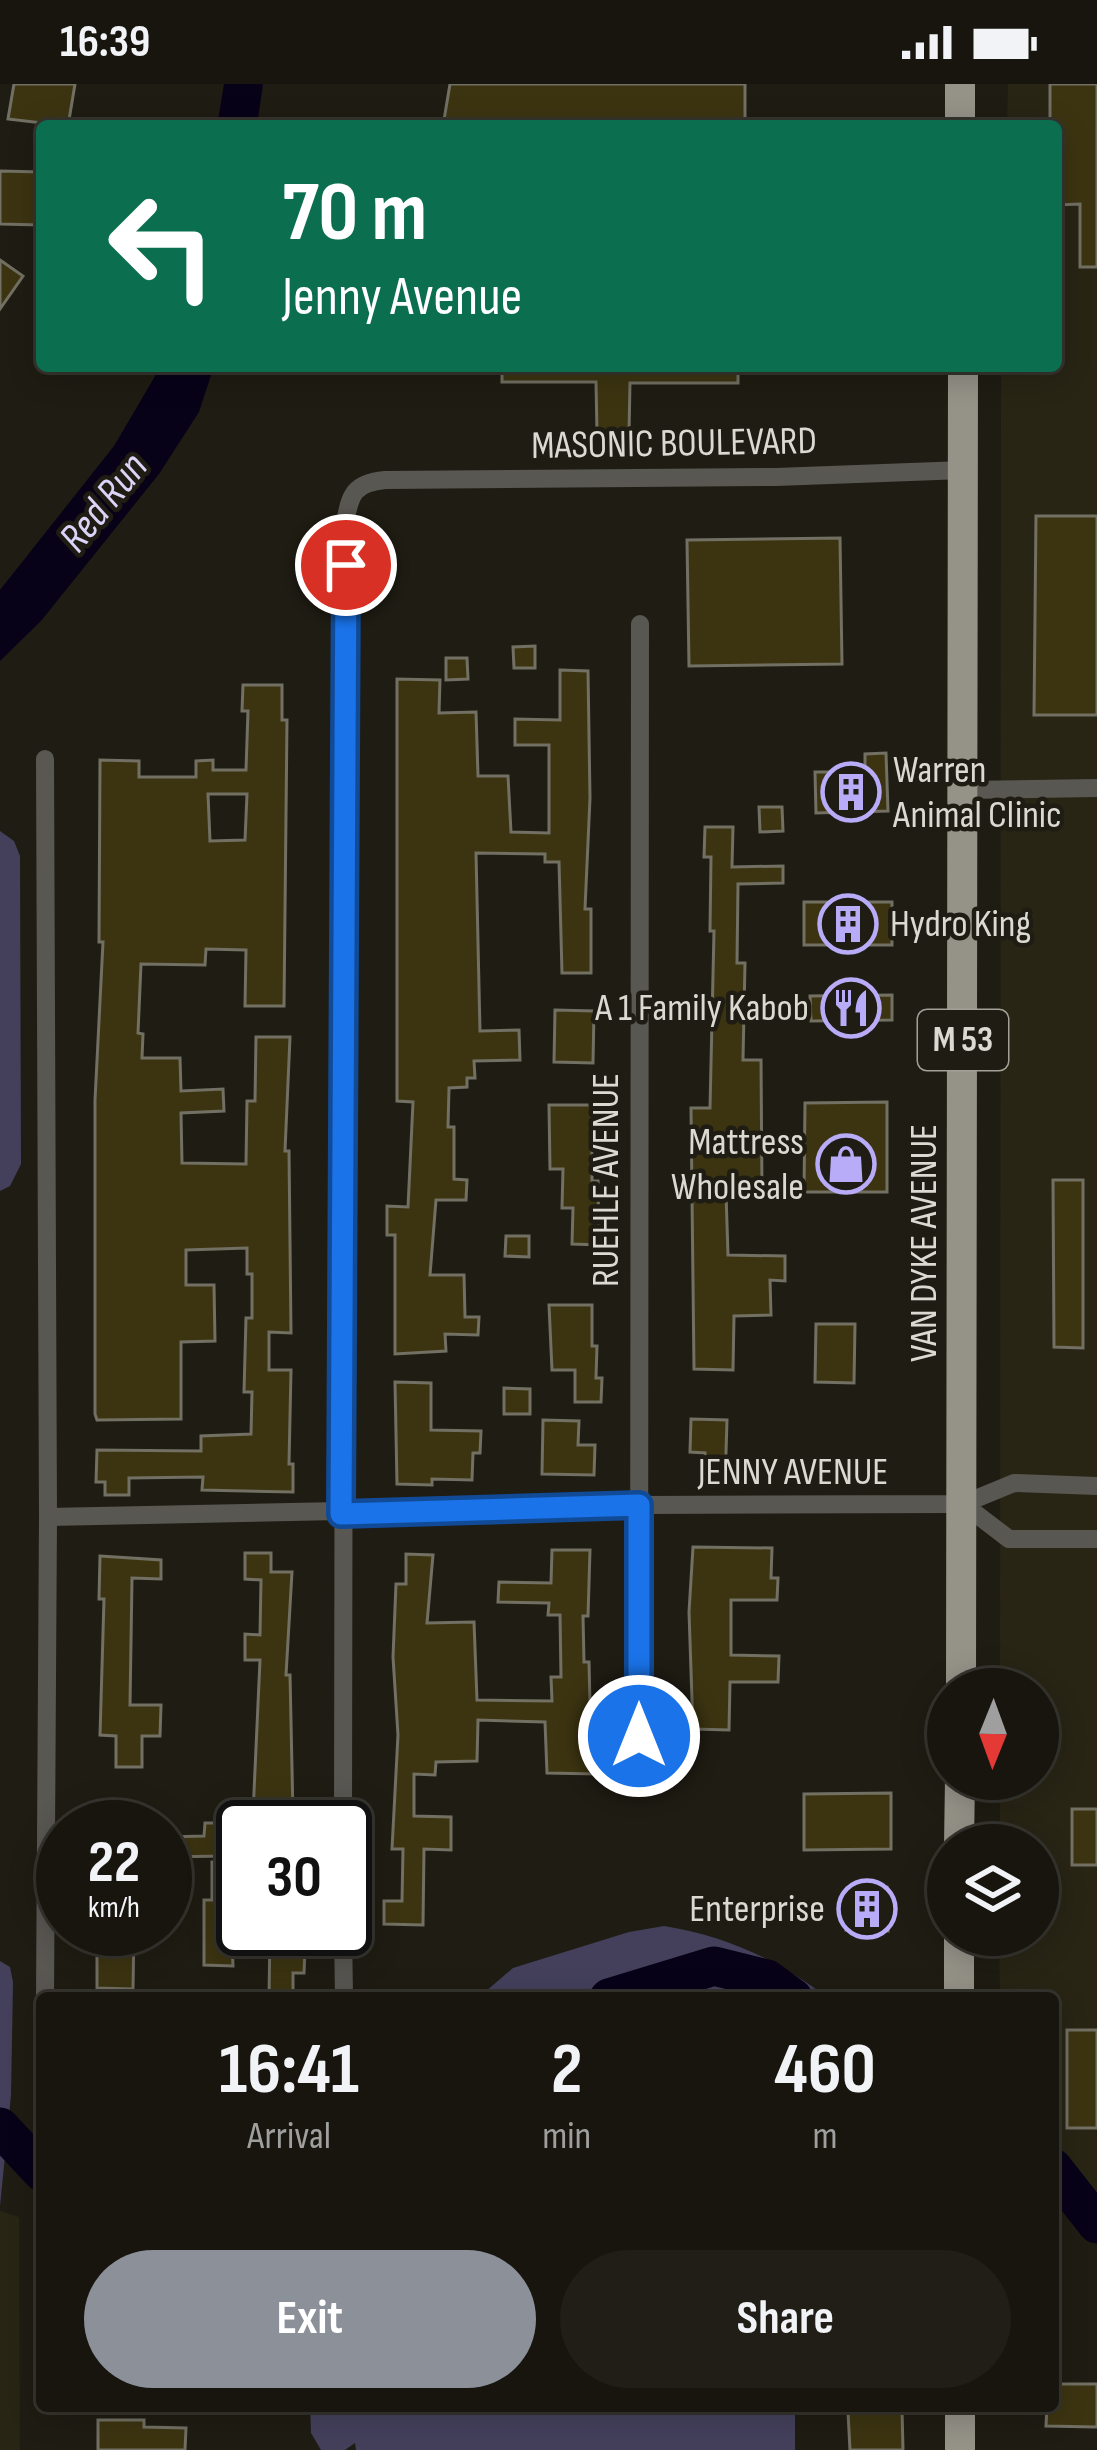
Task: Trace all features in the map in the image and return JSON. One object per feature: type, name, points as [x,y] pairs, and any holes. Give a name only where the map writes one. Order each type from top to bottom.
[{"type":"main road","points":[[960,84],[960,120]]},
{"type":"main road","name":"VAN DYKE AVENUE","points":[[961,1668],[962,372]]},
{"type":"main road","points":[[959,1956],[959,1992]]},
{"type":"main road","points":[[960,2412],[960,2450]]},
{"type":"street","name":"MASONIC BOULEVARD","points":[[341,1514],[345,524],[350,495],[363,482],[385,480],[776,477],[964,470]]},
{"type":"street","name":"RUEHLE AVENUE","points":[[639,1736],[640,624]]},
{"type":"street","points":[[45,759],[45,1992]]},
{"type":"street","points":[[963,790],[1097,788]]},
{"type":"street","points":[[1097,1486],[1014,1483],[963,1504],[1009,1540],[1097,1539]]},
{"type":"street","name":"JENNY AVENUE","points":[[48,1517],[639,1505],[963,1504]]},
{"type":"street","points":[[341,1514],[343,1800]]},
{"type":"street","points":[[344,1956],[344,1992]]},
{"type":"shaded area","points":[[1008,84],[1097,84],[1097,2217],[1059,2160],[1059,1992],[1000,1992],[999,1956],[1059,1956],[1059,1824],[1000,1824],[1000,1800],[1059,1800],[1059,1668],[1000,1668],[1001,372],[1062,372],[1062,120],[1007,120]]},
{"type":"shaded area","points":[[0,831],[14,841],[20,856],[21,1164],[10,1186],[0,1191]]},
{"type":"shaded area","points":[[664,1926],[709,1936],[790,1972],[819,1992],[485,1992],[513,1968]]},
{"type":"shaded area","points":[[0,1961],[10,1967],[13,1982],[11,2095],[0,2206]]},
{"type":"shaded area","points":[[0,2211],[19,2217],[20,2450],[0,2450]]},
{"type":"shaded area","points":[[310,2412],[795,2412],[795,2450],[356,2450],[355,2443],[345,2450],[321,2450],[311,2433]]},
{"type":"water","points":[[224,84],[263,84],[258,120],[218,120]]},
{"type":"water","name":"Red Run","points":[[157,372],[212,372],[199,412],[159,474],[41,621],[0,661],[0,590],[114,446]]},
{"type":"building","points":[[14,84],[75,84],[69,120],[8,119]]},
{"type":"building","points":[[450,84],[745,84],[745,120],[444,120]]},
{"type":"building","points":[[1050,84],[1097,84],[1097,267],[1080,267],[1080,204],[1062,205],[1062,120],[1050,120]]},
{"type":"building","points":[[0,171],[36,172],[36,225],[0,224]]},
{"type":"building","points":[[0,260],[23,276],[0,309]]},
{"type":"building","points":[[502,372],[738,372],[738,383],[630,383],[629,433],[597,433],[596,382],[502,382]]},
{"type":"building","points":[[1036,516],[1097,516],[1097,715],[1034,715]]},
{"type":"building","points":[[840,538],[842,664],[689,666],[687,540]]},
{"type":"building","points":[[535,646],[535,668],[514,668],[513,647]]},
{"type":"building","points":[[446,658],[467,658],[468,679],[446,680]]},
{"type":"building","points":[[560,670],[588,671],[590,798],[585,909],[591,909],[591,973],[562,973],[559,862],[545,862],[545,854],[476,853],[480,1031],[519,1030],[520,1060],[474,1061],[475,1078],[467,1078],[467,1087],[449,1088],[454,1179],[467,1180],[466,1200],[436,1200],[430,1275],[464,1275],[465,1317],[479,1317],[478,1335],[445,1334],[446,1351],[395,1354],[395,1235],[387,1235],[387,1206],[408,1207],[413,1102],[397,1101],[397,679],[440,680],[439,713],[476,712],[478,776],[508,776],[511,832],[549,833],[549,745],[515,745],[515,719],[560,720]]},
{"type":"building","points":[[243,685],[282,685],[282,720],[287,720],[284,1006],[245,1006],[246,950],[206,949],[205,965],[141,964],[138,1033],[143,1034],[142,1058],[180,1058],[181,1091],[223,1089],[224,1111],[181,1113],[182,1163],[246,1164],[247,1101],[255,1101],[256,1037],[290,1037],[285,1151],[289,1151],[291,1333],[269,1332],[269,1370],[291,1370],[293,1492],[202,1490],[203,1477],[129,1478],[129,1495],[105,1495],[105,1482],[96,1482],[97,1450],[201,1451],[201,1436],[251,1434],[252,1392],[244,1392],[246,1318],[252,1318],[247,1248],[186,1250],[186,1285],[214,1285],[215,1341],[181,1342],[181,1419],[97,1420],[95,1414],[95,1100],[103,942],[99,942],[100,760],[139,761],[139,777],[196,777],[196,761],[213,760],[213,770],[246,770],[248,711],[242,711]],"holes":[[[208,794],[247,794],[245,840],[210,841]]]},
{"type":"building","name":"Warren Animal Clinic","points":[[886,753],[888,811],[816,813],[815,772],[865,772],[865,754]]},
{"type":"building","points":[[759,807],[782,807],[783,831],[760,832]]},
{"type":"building","points":[[705,827],[733,827],[732,867],[783,866],[783,883],[738,884],[737,963],[745,963],[743,1060],[761,1060],[762,1192],[726,1193],[728,1255],[785,1256],[785,1281],[770,1280],[771,1315],[734,1316],[733,1370],[694,1369],[691,1108],[710,1108],[714,931],[710,931],[711,857],[704,857]]},
{"type":"building","name":"Hydro King","points":[[804,902],[892,902],[892,945],[804,945]]},
{"type":"building","name":"A 1 Family Kabob","points":[[892,995],[892,1020],[811,1021],[810,996]]},
{"type":"building","points":[[555,1010],[594,1011],[593,1063],[554,1062]]},
{"type":"building","name":"Mattress Wholesale","points":[[887,1102],[887,1192],[804,1192],[805,1103]]},
{"type":"building","points":[[549,1105],[592,1105],[592,1181],[598,1181],[599,1245],[572,1244],[573,1208],[562,1208],[563,1169],[550,1169]]},
{"type":"building","points":[[1053,1180],[1083,1180],[1083,1348],[1054,1347]]},
{"type":"building","points":[[506,1236],[529,1236],[529,1257],[505,1256]]},
{"type":"building","points":[[549,1305],[592,1305],[592,1346],[597,1346],[601,1402],[575,1402],[575,1370],[552,1370]]},
{"type":"building","points":[[816,1324],[855,1324],[854,1383],[815,1382]]},
{"type":"building","points":[[395,1382],[431,1383],[431,1430],[481,1431],[480,1453],[473,1453],[472,1480],[397,1484]]},
{"type":"building","points":[[504,1388],[530,1389],[530,1414],[504,1414]]},
{"type":"building","points":[[691,1419],[727,1420],[725,1485],[704,1484],[705,1453],[690,1452]]},
{"type":"building","points":[[543,1420],[579,1421],[578,1445],[595,1445],[594,1475],[542,1474]]},
{"type":"building","points":[[693,1547],[772,1548],[771,1578],[778,1578],[777,1600],[731,1600],[731,1655],[779,1656],[778,1682],[730,1682],[729,1730],[693,1729],[689,1612]]},
{"type":"building","points":[[552,1550],[590,1550],[584,1662],[589,1662],[591,1746],[597,1746],[597,1774],[547,1773],[545,1722],[478,1720],[477,1761],[436,1762],[435,1775],[414,1774],[414,1816],[451,1817],[451,1850],[424,1849],[423,1925],[384,1924],[384,1901],[402,1901],[403,1849],[392,1849],[398,1735],[393,1657],[396,1584],[406,1584],[406,1554],[433,1555],[427,1623],[474,1622],[477,1700],[552,1701],[551,1677],[561,1677],[560,1615],[548,1615],[549,1603],[498,1602],[499,1582],[551,1583]]},
{"type":"building","points":[[245,1553],[271,1553],[271,1572],[292,1572],[286,1675],[290,1675],[293,1800],[254,1800],[260,1660],[245,1660],[245,1634],[260,1635],[261,1580],[245,1579]]},
{"type":"building","points":[[100,1556],[161,1560],[161,1579],[132,1578],[130,1705],[161,1705],[160,1736],[142,1736],[142,1767],[116,1767],[116,1736],[100,1735],[104,1599],[99,1599]]},
{"type":"building","points":[[891,1793],[891,1849],[804,1850],[804,1794]]},
{"type":"building","points":[[1072,1809],[1097,1809],[1097,1865],[1072,1865]]},
{"type":"building","points":[[205,1823],[216,1823],[216,1856],[192,1857],[192,1836],[204,1836]]},
{"type":"building","points":[[212,1862],[216,1862],[216,1956],[233,1956],[233,1966],[204,1965],[204,1900],[212,1900]]},
{"type":"building","name":"Enterprise","points":[[887,1887],[888,1931],[846,1930],[847,1888]]},
{"type":"building","points":[[97,1956],[134,1956],[133,1989],[97,1988]]},
{"type":"building","points":[[270,1956],[305,1956],[304,1973],[293,1973],[293,1992],[269,1992]]},
{"type":"building","points":[[1067,2030],[1097,2030],[1097,2128],[1067,2128]]},
{"type":"building","points":[[1059,2384],[1097,2384],[1097,2427],[1046,2426],[1047,2412],[1059,2412]]},
{"type":"building","points":[[848,2412],[902,2412],[903,2450],[850,2450]]},
{"type":"building","points":[[98,2420],[144,2420],[144,2427],[186,2428],[185,2450],[98,2450]]},
{"type":"waterway","points":[[629,1992],[714,1966],[767,1979],[785,1992]]},
{"type":"waterway","points":[[0,2127],[36,2166]]},
{"type":"waterway","points":[[1059,2176],[1097,2224]]},
{"type":"place","name":"Warren Animal Clinic","points":[[851,792]]},
{"type":"place","name":"Hydro King","points":[[848,924]]},
{"type":"place","name":"A 1 Family Kabob","points":[[851,1008]]},
{"type":"place","name":"Mattress Wholesale","points":[[846,1164]]},
{"type":"place","name":"Enterprise","points":[[867,1909]]},
{"type":"route","points":[[346,565],[341,1514],[639,1505],[639,1736]]}]
